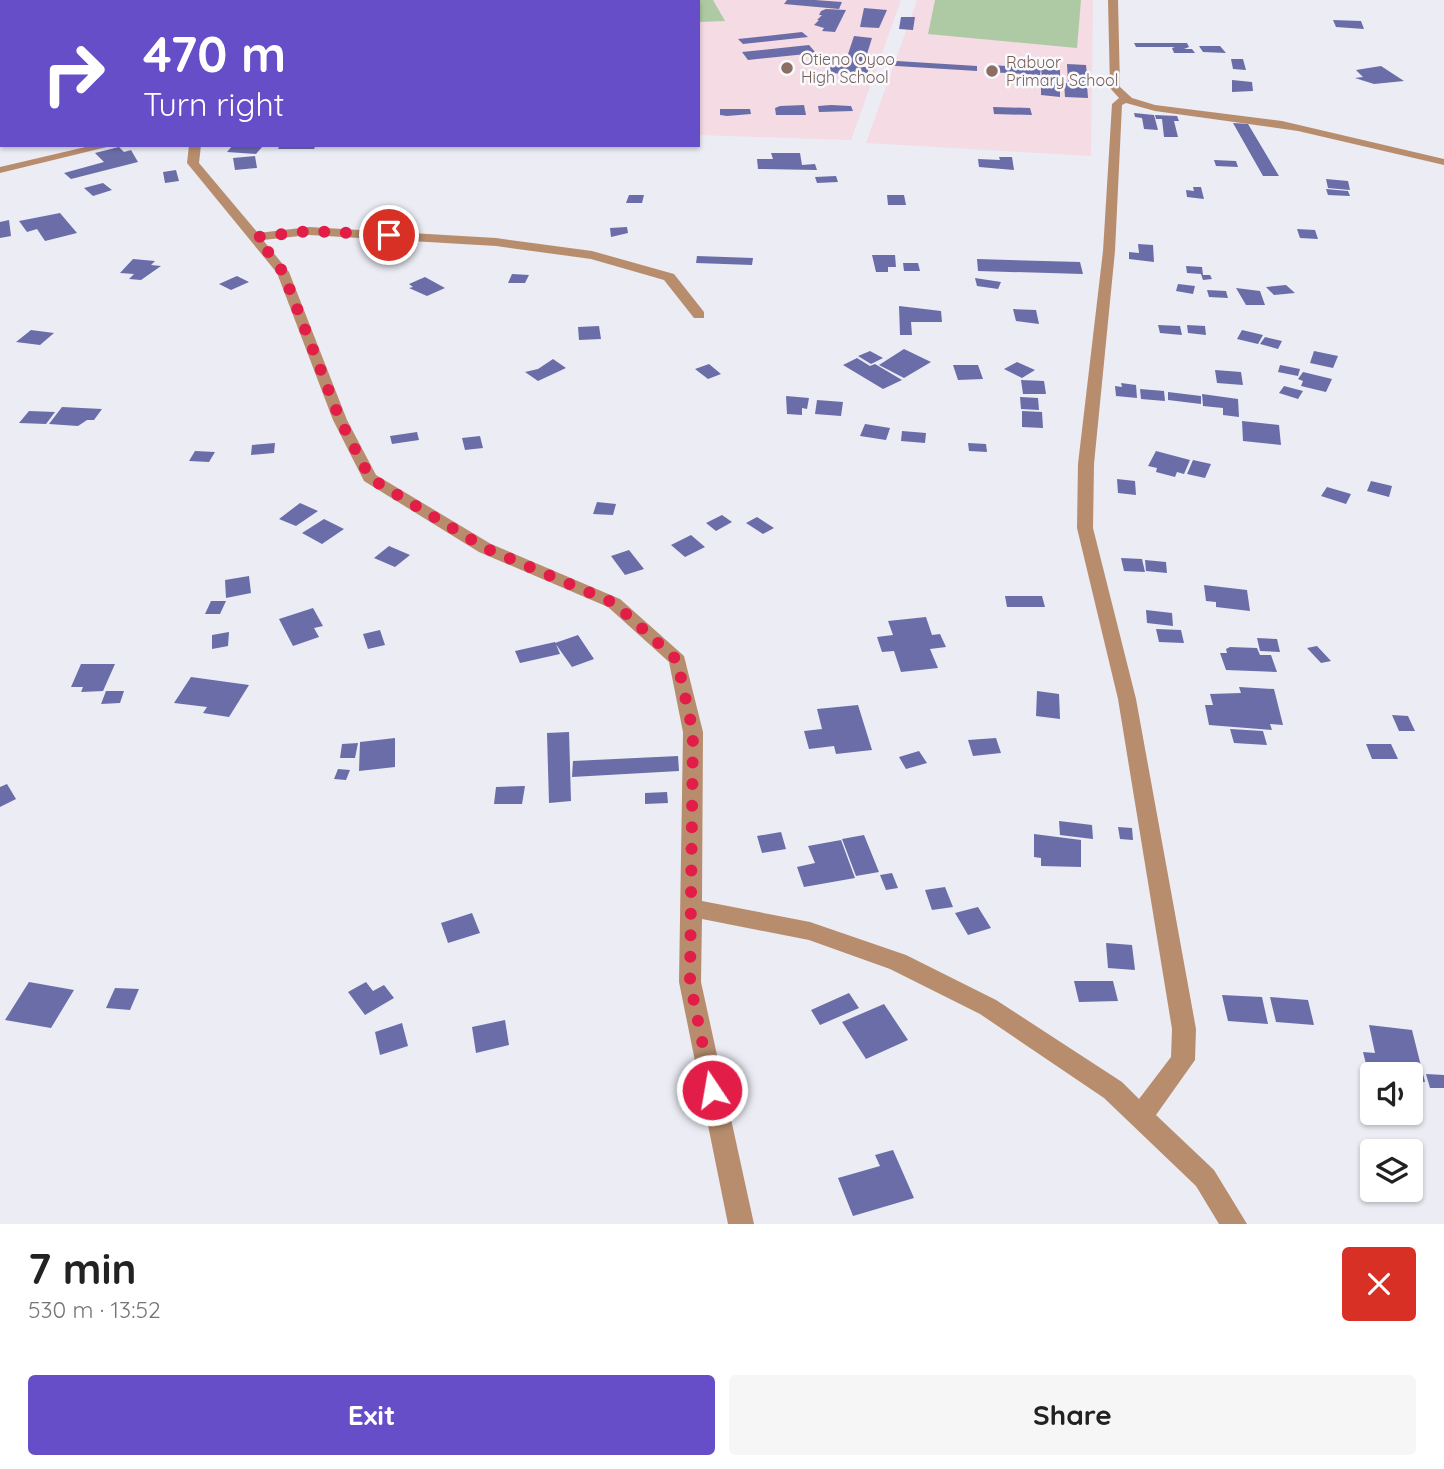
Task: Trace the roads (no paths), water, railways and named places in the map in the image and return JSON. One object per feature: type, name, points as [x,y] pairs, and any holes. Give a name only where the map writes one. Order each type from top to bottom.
[{"type":"street","points":[[1113,0],[1115,88],[1124,99],[1151,107],[1256,120],[1315,131],[1396,154],[1444,162]]},
{"type":"street","points":[[1124,99],[1117,104],[1109,251],[1086,464],[1085,528],[1126,699],[1184,1028],[1183,1060],[1140,1116]]},
{"type":"street","points":[[0,170],[101,147]]},
{"type":"street","points":[[195,147],[193,163],[257,237],[283,272],[340,420],[370,478],[485,548],[614,603],[677,660],[693,732],[690,982],[741,1224]]},
{"type":"street","points":[[257,237],[309,231],[496,242],[592,255],[669,277],[699,316]]},
{"type":"street","points":[[691,908],[810,931],[898,962],[988,1007],[1113,1090],[1205,1178],[1234,1224]]},
{"type":"place","name":"Otieno Oyoo High School","points":[[787,68]]},
{"type":"place","name":"Rabuor Primary School","points":[[992,71]]}]
